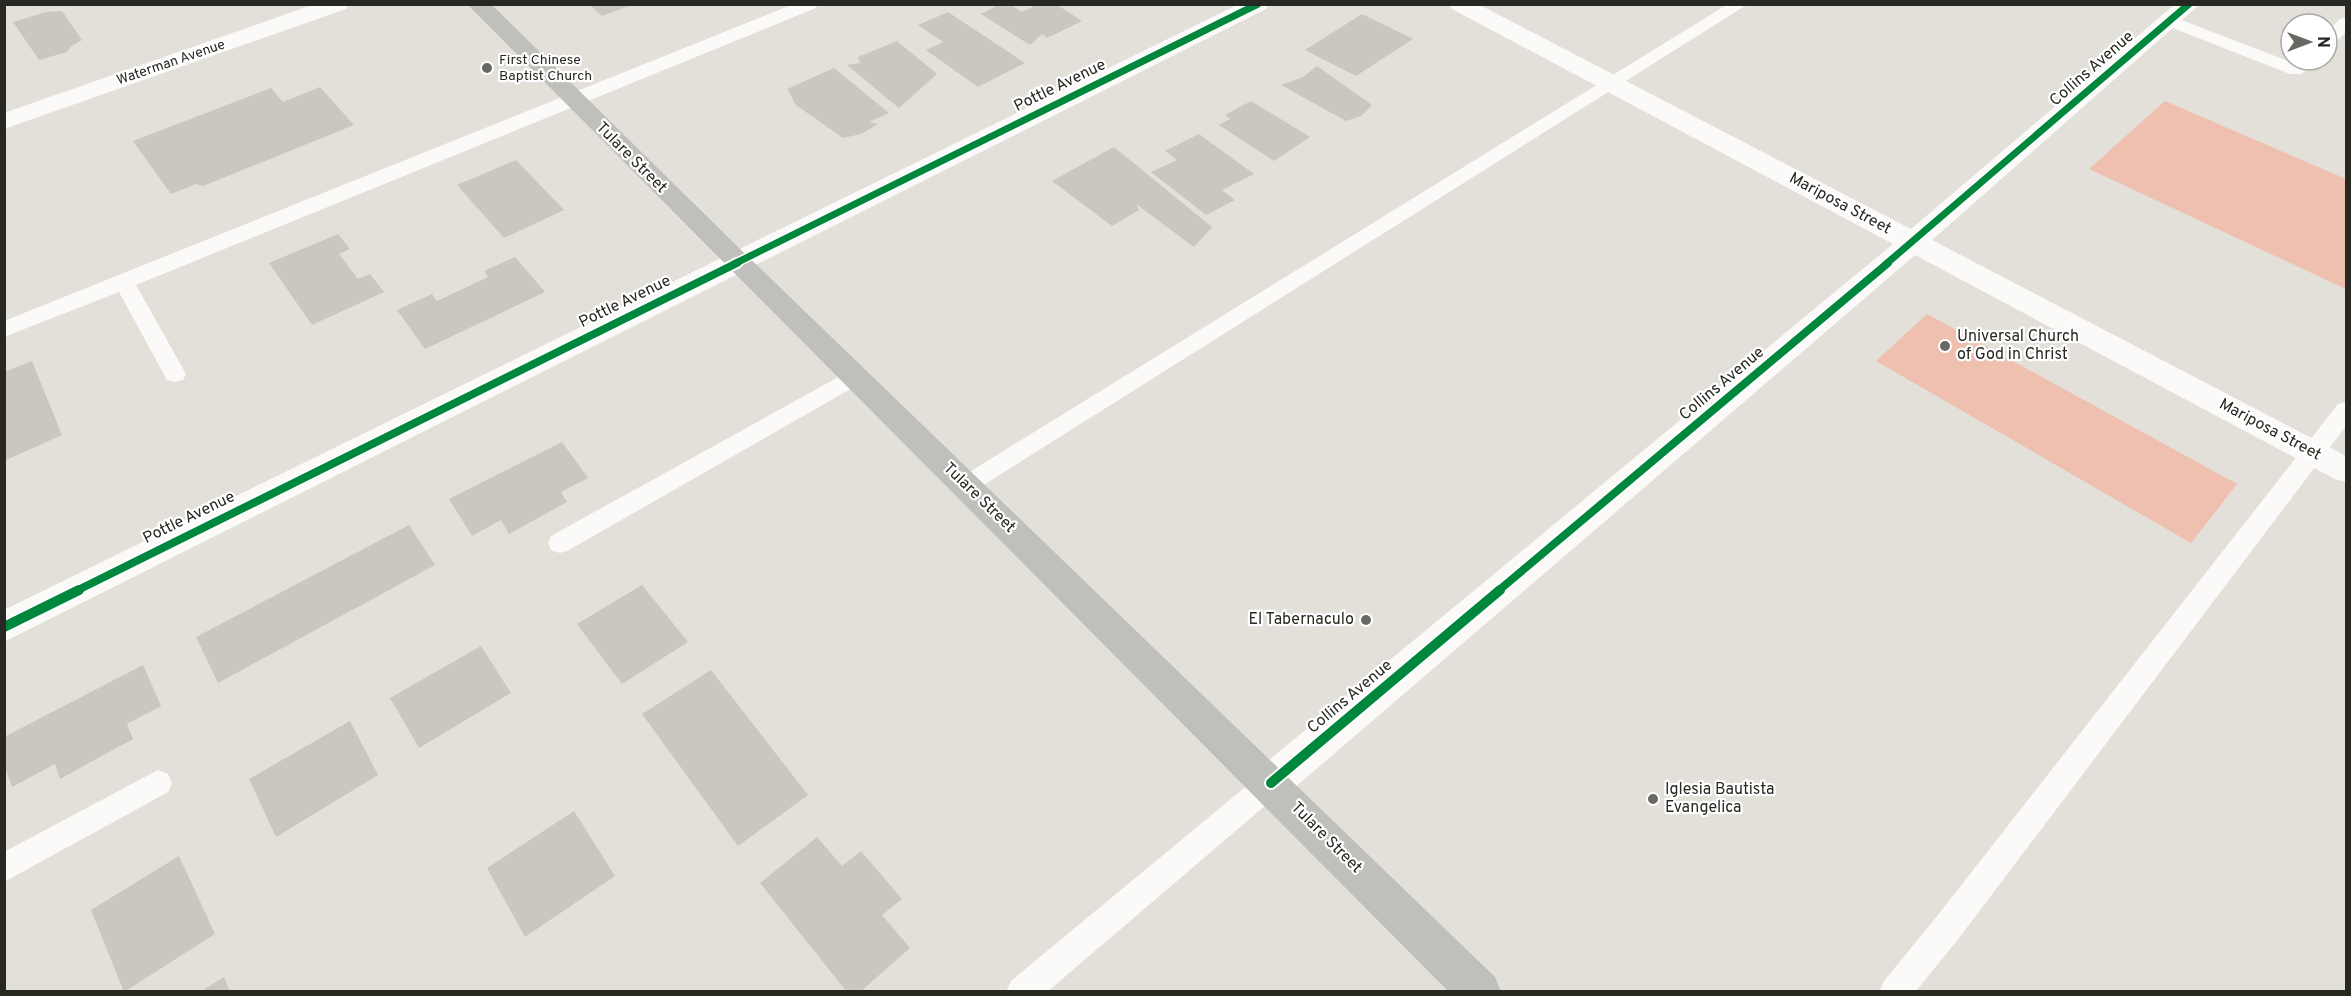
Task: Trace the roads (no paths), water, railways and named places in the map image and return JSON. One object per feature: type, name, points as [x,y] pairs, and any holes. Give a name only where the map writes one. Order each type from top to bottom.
[{"type":"main road","name":"Tulare Street","points":[[478,4],[737,263],[1271,783],[1480,992]]},
{"type":"street","name":"Waterman Avenue","points":[[4,122],[338,4]]},
{"type":"street","name":"Pottle Avenue","points":[[4,627],[1258,4]]},
{"type":"street","name":"Mariposa Street","points":[[1460,4],[2346,470]]},
{"type":"street","name":"Collins Avenue","points":[[1271,783],[1913,242],[2180,13]]},
{"type":"lane","points":[[4,330],[810,4]]},
{"type":"lane","points":[[966,485],[1740,4]]},
{"type":"lane","points":[[2180,13],[2279,62]]},
{"type":"lane","points":[[124,282],[175,374]]},
{"type":"lane","points":[[560,543],[853,377]]},
{"type":"lane","points":[[1895,992],[1960,912],[2346,410]]},
{"type":"lane","points":[[4,868],[158,783]]},
{"type":"lane","points":[[1022,992],[1271,783]]},
{"type":"place","name":"First Chinese Baptist Church","points":[[487,68]]},
{"type":"place","name":"Universal Church of God in Christ","points":[[1945,346]]},
{"type":"place","name":"El Tabernaculo","points":[[1366,620]]},
{"type":"place","name":"Iglesia Bautista Evangelica","points":[[1653,799]]}]
